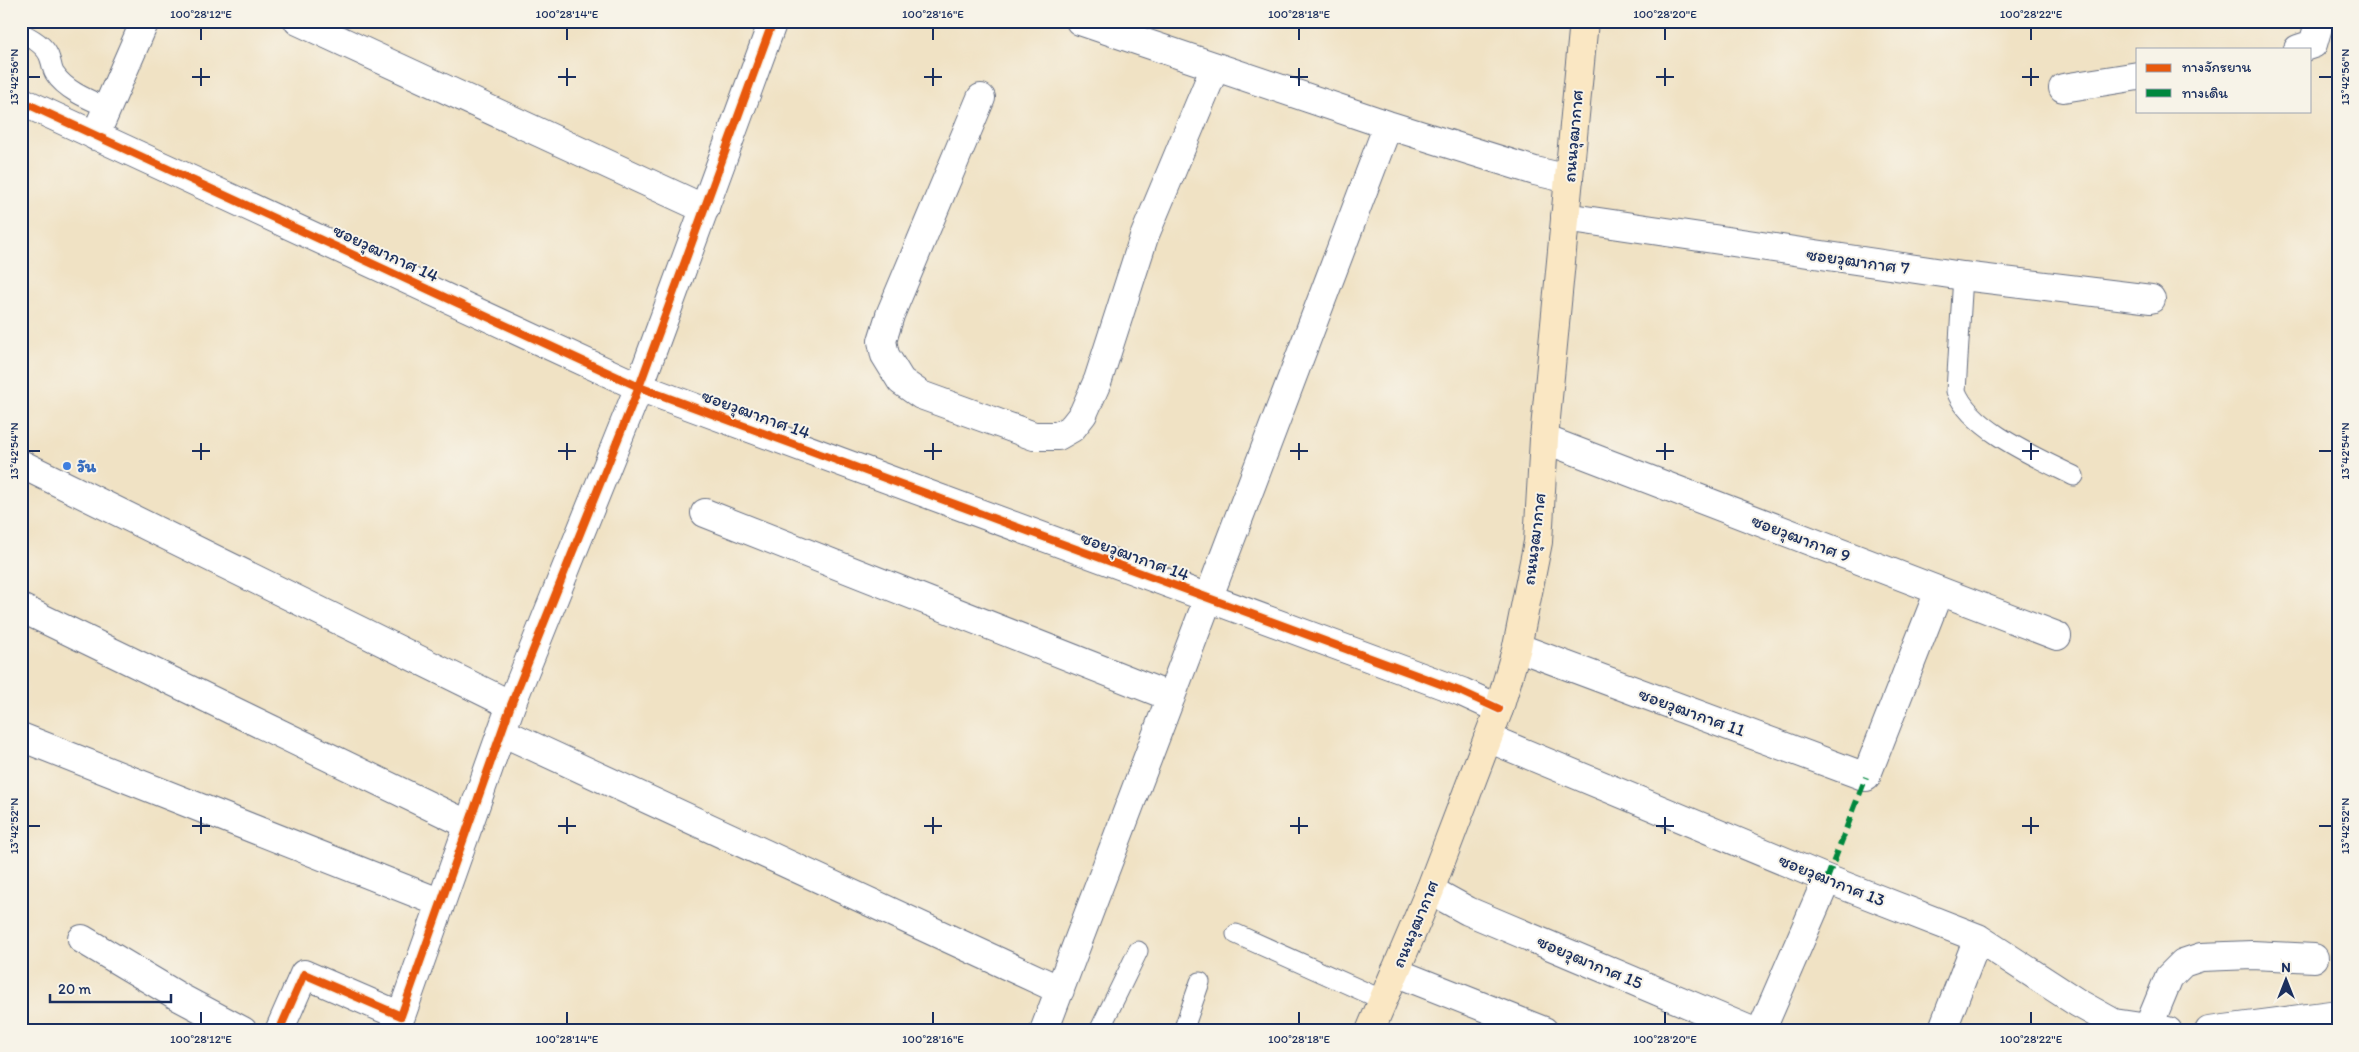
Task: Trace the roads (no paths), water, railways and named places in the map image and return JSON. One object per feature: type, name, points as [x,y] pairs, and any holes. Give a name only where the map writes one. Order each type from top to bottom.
[{"type":"main road","name":"ถนนวุฒากาศ","points":[[1370,1031],[1430,890],[1499,709],[1517,647],[1538,542],[1544,439],[1584,21]]},
{"type":"street","points":[[95,136],[145,21]]},
{"type":"street","points":[[298,21],[705,209]]},
{"type":"street","points":[[279,1031],[304,974],[401,1016],[511,705],[638,387],[705,209],[772,21]]},
{"type":"street","points":[[1080,21],[1388,125],[1535,171],[1568,179]]},
{"type":"street","points":[[2301,48],[2314,44],[2318,27],[2317,21]]},
{"type":"street","points":[[981,98],[890,314],[882,341],[885,355],[892,370],[901,381],[921,395],[1034,436],[1058,436],[1072,428],[1083,414],[1098,380],[1144,237],[1216,67]]},
{"type":"street","points":[[2062,88],[2136,76]]},
{"type":"street","name":"ซอยวุฒากาศ 14","points":[[21,101],[638,387],[1462,692],[1499,709]]},
{"type":"street","points":[[1044,1031],[1388,125]]},
{"type":"street","name":"ซอยวุฒากาศ 7","points":[[1565,217],[1963,276],[2151,299]]},
{"type":"street","name":"ซอยวุฒากาศ 9","points":[[1544,439],[2057,636]]},
{"type":"street","points":[[21,464],[511,705]]},
{"type":"street","points":[[705,513],[1171,696]]},
{"type":"street","name":"ซอยวุฒากาศ 11","points":[[1517,647],[1866,777],[1939,591]]},
{"type":"street","points":[[21,608],[469,824]]},
{"type":"street","points":[[502,732],[1060,990]]},
{"type":"street","points":[[21,736],[441,903]]},
{"type":"street","name":"ซอยวุฒากาศ 13","points":[[1488,738],[1827,879],[1978,938],[2112,1027],[2158,1029]]},
{"type":"street","points":[[1761,1031],[1827,879]]},
{"type":"street","name":"ซอยวุฒากาศ 15","points":[[1430,890],[1468,911],[1752,1031]]},
{"type":"street","points":[[1942,1031],[1978,938]]},
{"type":"street","points":[[82,939],[181,998],[243,1031]]},
{"type":"street","points":[[2158,1029],[2169,977],[2183,963],[2201,957],[2252,954],[2314,958]]},
{"type":"street","points":[[1395,972],[1544,1031]]},
{"type":"street","points":[[2209,1031],[2338,1014]]},
{"type":"lane","points":[[21,33],[41,46],[50,56],[53,72],[60,81],[85,98],[108,108]]},
{"type":"lane","points":[[1963,276],[1956,391],[1961,404],[1980,421],[2004,438],[2074,476]]},
{"type":"lane","points":[[1236,934],[1383,1000]]},
{"type":"lane","points":[[1099,1031],[1138,950]]},
{"type":"lane","points":[[1183,1031],[1200,982]]},
{"type":"place","name":"วัน","points":[[67,466]]}]
